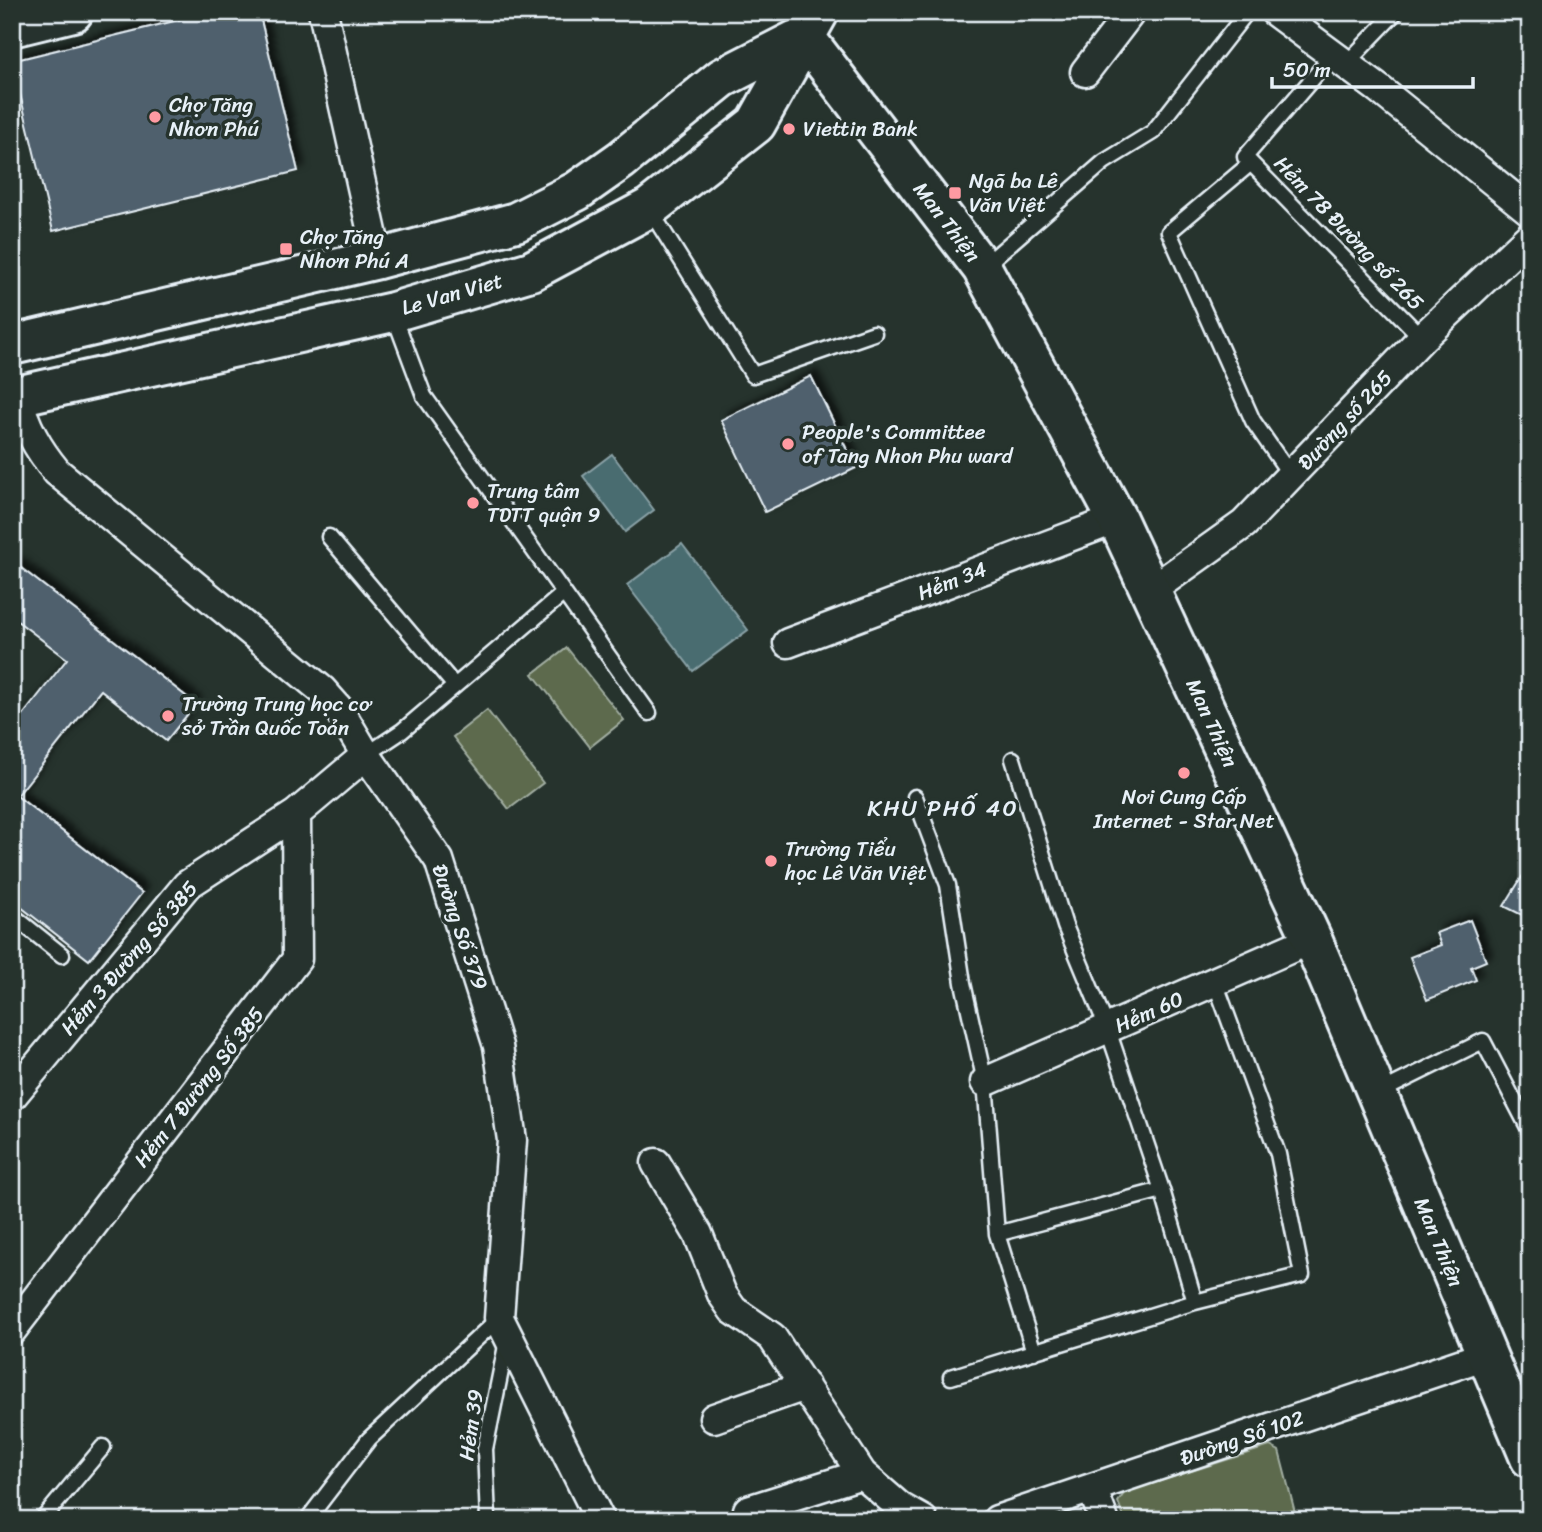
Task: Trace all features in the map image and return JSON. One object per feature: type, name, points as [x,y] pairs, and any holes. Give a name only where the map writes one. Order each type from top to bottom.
[{"type":"main road","points":[[28,20],[74,12]]},
{"type":"main road","points":[[12,345],[378,259],[516,222],[565,197],[621,160],[722,78],[807,24]]},
{"type":"main road","name":"Man Thiện","points":[[807,24],[982,268],[1117,519],[1312,939],[1530,1458]]},
{"type":"main road","name":"Le Van Viet","points":[[14,389],[393,312],[531,271],[649,208],[756,124],[807,24]]},
{"type":"main road","points":[[378,259],[393,312]]},
{"type":"street","points":[[323,12],[378,259]]},
{"type":"street","points":[[1085,72],[1130,12]]},
{"type":"street","points":[[1275,12],[1530,211]]},
{"type":"street","name":"Đường số 265","points":[[1150,591],[1244,524],[1422,338],[1530,236]]},
{"type":"street","name":"Đường Số 379","points":[[14,389],[24,424],[38,449],[57,472],[322,690],[338,708],[366,755],[439,860],[498,1046],[512,1140],[503,1327]]},
{"type":"street","name":"Hẻm 34","points":[[788,643],[1117,519]]},
{"type":"street","name":"Hẻm 3 Đường Số 385","points":[[12,1096],[187,885],[296,814],[366,755]]},
{"type":"street","name":"Hẻm 7 Đường Số 385","points":[[12,1330],[298,959],[296,814]]},
{"type":"street","name":"Hẻm 60","points":[[985,1082],[1312,939]]},
{"type":"street","points":[[656,1164],[698,1234],[722,1294],[733,1310],[772,1337],[862,1474],[900,1507],[923,1520]]},
{"type":"street","points":[[503,1327],[600,1520]]},
{"type":"street","name":"Đường Số 102","points":[[997,1520],[1486,1355]]},
{"type":"street","points":[[714,1418],[805,1387]]},
{"type":"street","points":[[748,1510],[862,1474]]},
{"type":"street","points":[[1092,1489],[1104,1520]]},
{"type":"lane","points":[[982,268],[1104,162],[1153,132],[1247,12]]},
{"type":"lane","points":[[1292,476],[1253,421],[1169,232],[1248,160],[1339,60],[1396,12]]},
{"type":"lane","name":"Hẻm 78 Đường số 265","points":[[1248,160],[1422,338]]},
{"type":"lane","points":[[649,208],[753,375],[874,333]]},
{"type":"lane","points":[[393,312],[424,396],[649,713]]},
{"type":"lane","points":[[329,537],[455,686]]},
{"type":"lane","points":[[366,755],[402,731],[564,593]]},
{"type":"lane","points":[[1013,759],[1065,926],[1108,1030],[1162,1190],[1195,1303]]},
{"type":"lane","points":[[915,797],[948,885],[962,983],[985,1082],[997,1234],[1034,1352]]},
{"type":"lane","points":[[12,915],[62,955]]},
{"type":"lane","points":[[951,1377],[1195,1303],[1302,1275],[1278,1154],[1215,982]]},
{"type":"lane","points":[[1377,1094],[1483,1041],[1530,1131]]},
{"type":"lane","points":[[997,1234],[1162,1190]]},
{"type":"lane","points":[[307,1520],[369,1439],[503,1327]]},
{"type":"lane","name":"Hẻm 39","points":[[488,1520],[485,1449],[503,1327]]},
{"type":"lane","points":[[41,1520],[103,1447]]},
{"type":"green space","points":[[567,648],[624,720],[590,747],[533,674]]},
{"type":"green space","points":[[487,710],[543,783],[509,809],[453,737]]},
{"type":"green space","points":[[1270,1446],[1279,1451],[1297,1520],[1125,1520],[1118,1502],[1125,1492]]},
{"type":"water","points":[[612,454],[654,510],[625,532],[583,476]]},
{"type":"water","points":[[682,544],[748,630],[693,671],[627,585]]},
{"type":"building","name":"Chợ Tăng Nhơn Phú","points":[[211,12],[259,12],[298,171],[53,231],[12,61]]},
{"type":"building","name":"People's Committee of Tang Nhon Phu ward","points":[[811,376],[856,468],[765,512],[721,420]]},
{"type":"building","points":[[12,561],[196,704],[166,741],[101,690],[17,796],[142,893],[89,960],[12,900],[12,729],[67,659],[12,617]]},
{"type":"building","points":[[1530,864],[1530,919],[1504,906]]},
{"type":"building","points":[[1470,920],[1486,961],[1471,967],[1476,980],[1427,1000],[1410,957],[1441,945],[1436,933]]},
{"type":"place","name":"Chợ Tăng Nhơn Phú","points":[[155,117]]},
{"type":"place","name":"Viettin Bank","points":[[789,129]]},
{"type":"place","name":"Ngã ba Lê Văn Việt","points":[[955,193]]},
{"type":"place","name":"Chợ Tăng Nhơn Phú A","points":[[286,249]]},
{"type":"place","name":"People's Committee of Tang Nhon Phu ward","points":[[788,444]]},
{"type":"place","name":"Trung tâm TDTT quận 9","points":[[473,503]]},
{"type":"place","name":"Trường Trung học cơ sở Trần Quốc Toản","points":[[168,716]]},
{"type":"place","name":"Nơi Cung Cấp Internet - Star Net","points":[[1184,773]]},
{"type":"place","name":"Trường Tiểu học Lê Văn Việt","points":[[771,861]]},
{"type":"district","name":"KHU PHỐ 40","points":[[943,808]]}]
